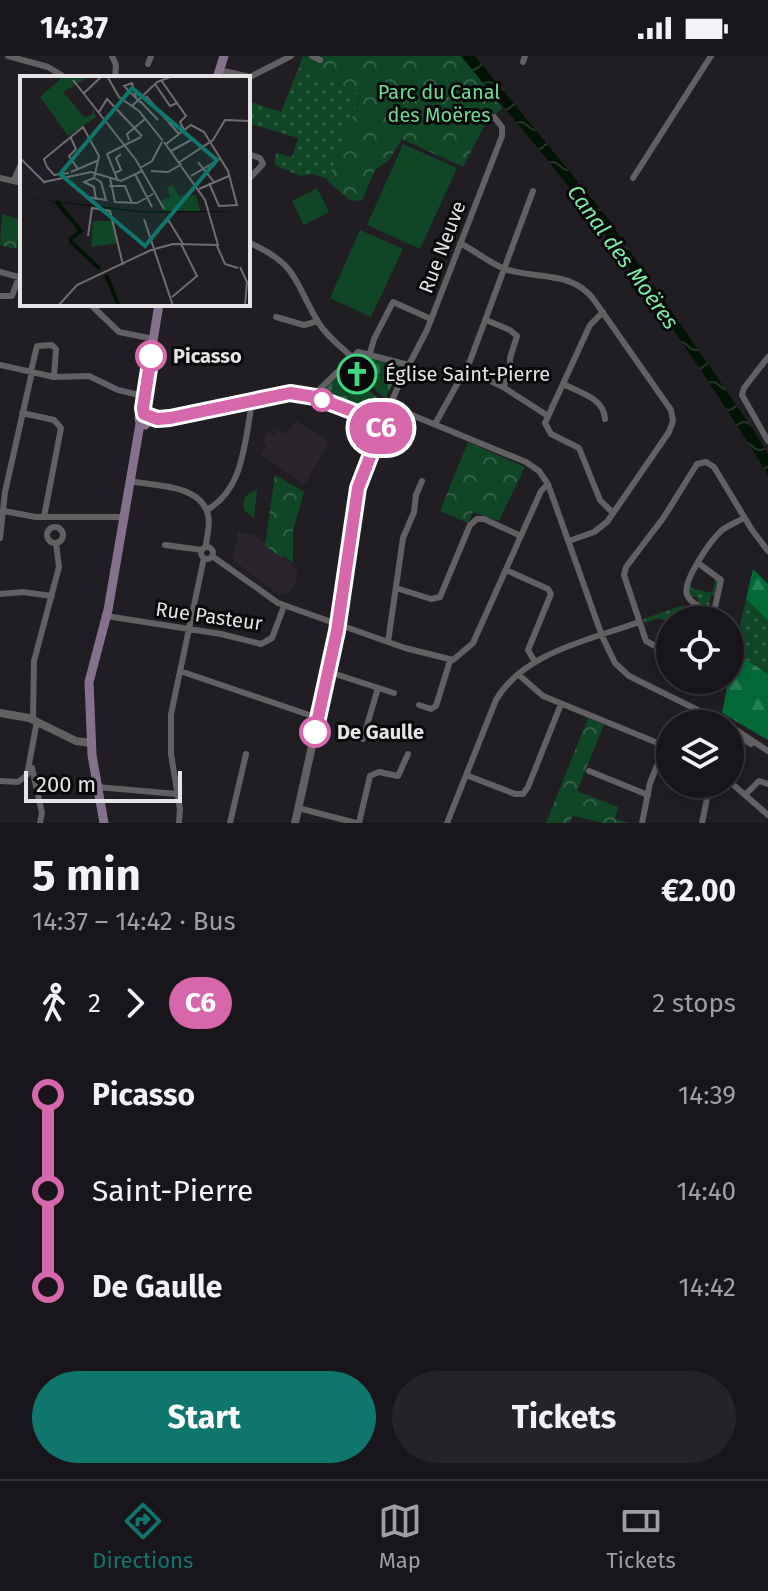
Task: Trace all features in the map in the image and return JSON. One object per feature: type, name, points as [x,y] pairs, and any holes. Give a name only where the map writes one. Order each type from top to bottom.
[{"type":"main road","points":[[218,74],[222,56]]},
{"type":"main road","points":[[103,823],[89,743],[86,677],[106,616],[129,481],[145,419],[144,396],[159,306]]},
{"type":"street","points":[[8,56],[48,67],[63,76]]},
{"type":"street","points":[[112,56],[116,65],[115,76]]},
{"type":"street","points":[[148,64],[151,56]]},
{"type":"street","points":[[250,77],[291,56]]},
{"type":"street","points":[[312,56],[320,60]]},
{"type":"street","points":[[633,178],[711,56]]},
{"type":"street","points":[[218,74],[239,76]]},
{"type":"street","name":"Rue Neuve","points":[[383,423],[431,319],[502,134],[502,127],[494,117]]},
{"type":"street","points":[[250,155],[260,158],[263,164],[250,178]]},
{"type":"street","points":[[0,178],[18,181]]},
{"type":"street","points":[[435,424],[466,369],[533,191]]},
{"type":"street","points":[[250,243],[289,267],[324,331],[352,357]]},
{"type":"street","points":[[460,243],[505,269],[574,282],[589,292],[666,402],[673,417],[669,432],[601,528],[569,541]]},
{"type":"street","points":[[0,272],[20,278]]},
{"type":"street","points":[[0,296],[12,296],[20,280]]},
{"type":"street","points":[[370,353],[393,302],[431,319]]},
{"type":"street","points":[[92,306],[119,332],[154,339]]},
{"type":"street","points":[[603,312],[591,323],[545,422],[547,430],[580,450],[600,500],[613,513]]},
{"type":"street","points":[[276,317],[304,325],[318,321]]},
{"type":"street","points":[[486,320],[516,335],[510,373],[503,387]]},
{"type":"street","points":[[0,538],[37,346],[52,345],[56,349],[54,377]]},
{"type":"street","points":[[315,397],[358,352],[409,365]]},
{"type":"street","points":[[768,357],[743,389],[742,395],[768,441]]},
{"type":"street","points":[[0,365],[54,377],[89,376],[118,390],[144,396]]},
{"type":"street","points":[[466,369],[503,387],[548,416]]},
{"type":"street","points":[[563,384],[597,402],[604,410],[605,419]]},
{"type":"street","points":[[145,419],[170,418],[290,393],[315,397],[383,423],[358,488],[338,625],[294,823]]},
{"type":"street","points":[[207,510],[222,499],[237,478],[250,401]]},
{"type":"street","points":[[390,406],[529,463],[541,472],[612,658],[624,672],[699,710]]},
{"type":"street","points":[[22,413],[54,420],[62,429],[44,517]]},
{"type":"street","points":[[656,647],[648,643],[639,622],[624,579],[625,569],[666,514],[696,466],[702,462],[713,465],[744,518],[768,551]]},
{"type":"street","points":[[129,481],[189,493],[202,502],[209,522],[206,553],[172,710],[171,754],[179,823]]},
{"type":"street","points":[[388,642],[403,538],[422,481]]},
{"type":"street","points":[[165,545],[206,553],[263,595],[284,606],[450,661],[472,644],[542,490],[548,484]]},
{"type":"street","points":[[4,511],[44,517],[123,517]]},
{"type":"street","points":[[697,606],[686,593],[688,578],[721,531],[744,518]]},
{"type":"street","points":[[396,588],[433,599],[440,597],[469,527],[477,519],[484,519],[521,536]]},
{"type":"street","points":[[18,782],[27,775],[30,760],[35,720],[34,661],[59,567],[56,543]]},
{"type":"street","points":[[698,563],[721,580],[716,606]]},
{"type":"street","points":[[506,570],[547,588],[551,594],[528,650],[535,662]]},
{"type":"street","points":[[0,594],[23,592],[52,596]]},
{"type":"street","name":"Rue Pasteur","points":[[106,616],[264,644],[273,636],[284,606]]},
{"type":"street","points":[[447,823],[497,698],[535,662],[639,622]]},
{"type":"street","points":[[419,705],[431,709],[436,706],[450,661]]},
{"type":"street","points":[[180,671],[318,718]]},
{"type":"street","points":[[329,672],[394,693]]},
{"type":"street","points":[[519,675],[536,692],[656,742]]},
{"type":"street","points":[[363,739],[378,688]]},
{"type":"street","points":[[466,775],[515,794],[523,794],[561,704]]},
{"type":"street","points":[[0,713],[35,720],[73,740],[89,743]]},
{"type":"street","points":[[744,737],[768,753]]},
{"type":"street","points":[[230,823],[246,754]]},
{"type":"street","points":[[298,808],[357,823],[370,776],[379,772],[397,777],[408,754]]},
{"type":"street","points":[[30,760],[42,814],[40,823]]},
{"type":"street","points":[[589,771],[648,795]]},
{"type":"street","points":[[642,823],[656,775]]},
{"type":"street","points":[[0,781],[29,784],[37,792]]},
{"type":"street","points":[[768,784],[759,781],[745,795],[768,815]]},
{"type":"street","points":[[96,787],[177,794]]},
{"type":"street","points":[[702,823],[707,798]]},
{"type":"shaded area","points":[[296,421],[329,442],[305,484],[260,454],[267,445],[263,443],[267,431],[274,435],[276,429],[286,434]]},
{"type":"shaded area","points":[[238,532],[254,535],[292,563],[298,574],[293,588],[279,595],[233,560]]},
{"type":"green space","name":"Parc du Canal des Moëres","points":[[303,56],[461,56],[503,108],[487,121],[463,167],[402,139],[389,160],[375,170],[362,200],[351,201],[327,181],[361,95],[299,67]]},
{"type":"green space","points":[[299,67],[361,94],[328,179],[312,174],[300,176],[275,165],[276,153],[292,157],[298,138],[250,124],[250,102],[281,112]]},
{"type":"green space","points":[[403,144],[457,168],[420,249],[367,225]]},
{"type":"green space","points":[[317,188],[329,212],[304,225],[292,201]]},
{"type":"green space","points":[[2,214],[20,219],[16,249],[0,245]]},
{"type":"green space","points":[[360,230],[403,249],[371,317],[330,298]]},
{"type":"green space","points":[[359,354],[401,366],[385,399],[366,380],[370,375],[352,361]]},
{"type":"green space","points":[[342,371],[357,388],[362,384],[383,403],[377,412],[322,393]]},
{"type":"green space","points":[[468,442],[525,467],[499,521],[473,512],[468,523],[440,511]]},
{"type":"green space","points":[[275,475],[304,492],[293,531],[293,563],[265,545]]},
{"type":"green space","points":[[257,490],[254,518],[244,510],[244,503],[248,494]]},
{"type":"green space","points":[[753,569],[768,584],[768,621],[746,599]]},
{"type":"green space","points":[[716,578],[716,596],[711,595],[709,606],[698,605],[697,597],[690,597],[689,583],[691,588],[712,593]]},
{"type":"green space","points":[[746,599],[768,621],[768,674],[744,658]]},
{"type":"green space","points":[[656,615],[656,619],[645,623],[643,619]]},
{"type":"green space","points":[[744,658],[768,674],[768,740],[744,726],[744,710],[723,710],[726,694],[744,694]]},
{"type":"green space","points":[[588,718],[604,725],[577,791],[618,807],[615,819],[630,823],[603,823],[573,816],[569,823],[546,823]]},
{"type":"water","name":"Canal des Moëres","points":[[461,56],[475,56],[606,216],[754,431],[768,454],[768,475],[630,269],[552,165]]},
{"type":"bus line","name":"C6","points":[[151,356],[143,408],[144,414],[153,418],[170,418],[290,393],[315,397],[383,423],[358,488],[337,631],[315,732]]},
{"type":"place","name":"Picasso","points":[[151,356]]},
{"type":"place","name":"Église Saint-Pierre","points":[[357,374]]},
{"type":"place","name":"De Gaulle","points":[[315,732]]}]
